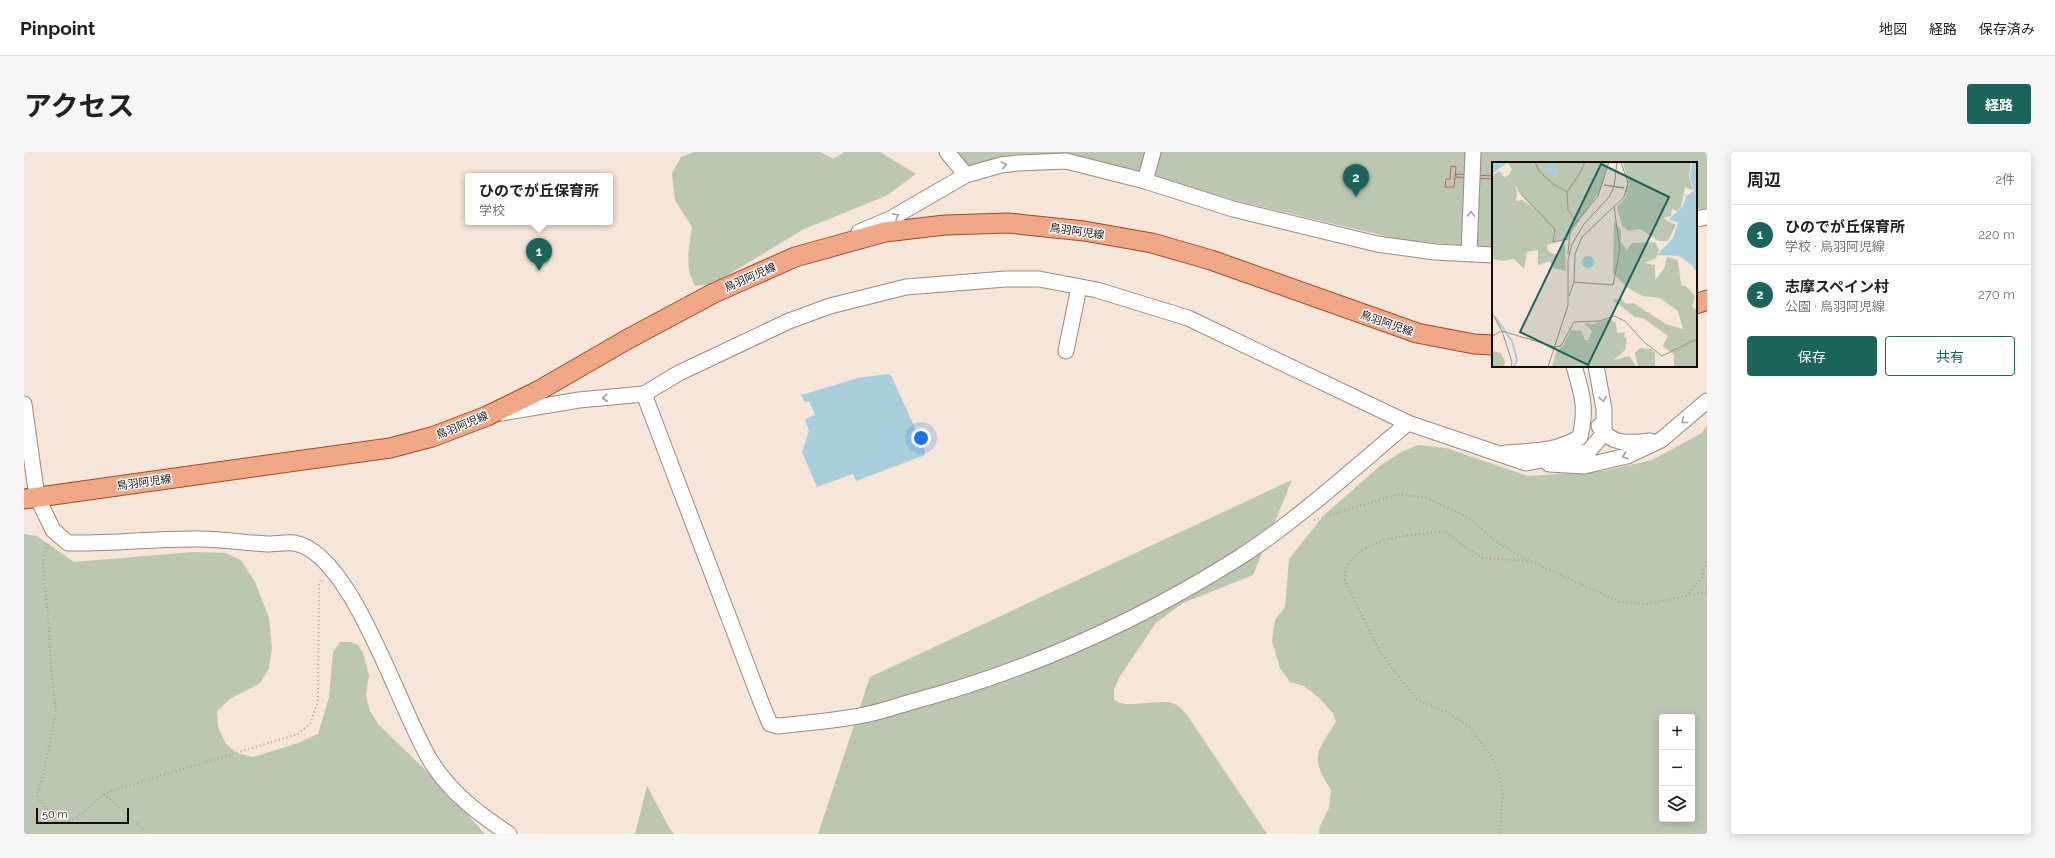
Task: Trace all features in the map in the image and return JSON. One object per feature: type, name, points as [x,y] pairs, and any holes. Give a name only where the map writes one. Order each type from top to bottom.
[{"type":"main road","name":"鳥羽阿児線","points":[[30,498],[390,448],[432,437],[487,416],[538,391],[628,339],[714,293],[795,257],[885,232],[944,224],[1008,223],[1084,231],[1152,243],[1211,260],[1417,333],[1474,344],[1492,345]]},
{"type":"main road","points":[[1697,304],[1707,300]]},
{"type":"street","points":[[947,152],[966,175]]},
{"type":"street","points":[[1145,181],[1153,152]]},
{"type":"street","points":[[1469,253],[1473,153]]},
{"type":"street","points":[[795,257],[890,219],[966,175],[1001,165],[1018,162],[1066,161],[1145,181],[1233,209],[1377,244],[1435,252],[1492,255]]},
{"type":"street","points":[[1697,219],[1707,217]]},
{"type":"street","points":[[487,416],[579,400],[644,394],[679,373],[789,321],[830,306],[878,293],[906,287],[1006,279],[1039,279],[1079,287],[1140,302],[1188,318],[1408,423],[1526,463],[1584,466],[1627,456],[1661,440],[1707,401]]},
{"type":"street","points":[[1066,351],[1079,287]]},
{"type":"street","points":[[1498,453],[1538,451],[1566,446],[1580,437],[1584,419],[1584,404],[1574,367]]},
{"type":"street","points":[[1526,463],[1589,451],[1604,434],[1604,408],[1596,367]]},
{"type":"street","points":[[644,394],[761,702],[770,724],[778,726],[860,716],[953,691],[1029,664],[1095,636],[1171,597],[1241,556],[1300,512],[1408,423]]},
{"type":"street","points":[[24,404],[30,498],[53,530],[68,543],[201,539],[268,544],[295,543],[318,553],[351,597],[369,628],[432,763],[454,791],[473,810],[509,834]]},
{"type":"street","points":[[1584,404],[1604,434],[1624,443],[1661,440]]},
{"type":"path","points":[[1300,512],[1312,521],[1399,494],[1426,498],[1468,518],[1498,543],[1530,561],[1620,602],[1648,604],[1707,592]]},
{"type":"path","points":[[53,530],[44,553],[43,568],[56,713],[42,779],[37,794],[40,801],[60,822],[66,823],[81,815],[104,794],[298,734],[310,724],[318,701],[319,586],[326,562]]},
{"type":"path","points":[[1500,834],[1503,792],[1499,774],[1491,756],[1469,726],[1448,713],[1417,699],[1410,691],[1380,652],[1345,581],[1345,572],[1348,563],[1363,548],[1411,535],[1445,531],[1469,550],[1483,558],[1530,561]]},
{"type":"path","points":[[1686,597],[1702,578],[1707,559]]},
{"type":"path","points":[[104,794],[148,834]]},
{"type":"green space","points":[[694,152],[821,152],[833,159],[844,152],[880,152],[916,174],[886,196],[804,229],[713,284],[695,286],[688,264],[692,227],[675,200],[672,173],[681,157]]},
{"type":"green space","points":[[938,152],[1707,152],[1707,210],[1697,213],[1697,162],[1492,162],[1492,248],[1402,240],[1162,183],[1064,154],[966,171],[950,164]]},
{"type":"green space","points":[[1707,425],[1707,834],[1319,834],[1320,826],[1329,808],[1331,790],[1320,769],[1318,754],[1324,740],[1336,722],[1333,713],[1318,697],[1304,686],[1290,682],[1280,668],[1272,641],[1275,620],[1285,607],[1289,559],[1324,515],[1381,465],[1401,452],[1418,445],[1446,448],[1528,476],[1603,471],[1652,460],[1702,433]]},
{"type":"green space","points":[[1292,480],[1253,575],[1183,603],[1156,623],[1120,676],[1114,690],[1114,700],[1121,703],[1137,704],[1164,702],[1172,703],[1178,706],[1187,715],[1267,834],[818,834],[870,677]]},
{"type":"green space","points":[[24,534],[37,536],[74,562],[194,552],[225,553],[241,560],[255,582],[269,618],[272,648],[269,668],[260,683],[230,699],[217,711],[218,727],[226,744],[237,753],[253,757],[298,743],[318,734],[329,697],[333,652],[340,642],[350,642],[358,645],[363,653],[369,675],[366,696],[370,711],[378,724],[439,783],[485,834],[24,834]]},
{"type":"green space","points":[[647,786],[670,829],[674,834],[635,834]]},
{"type":"water","points":[[886,374],[891,375],[924,448],[925,455],[856,481],[853,474],[817,487],[802,452],[809,431],[805,419],[815,415],[809,401],[805,402],[801,395],[858,378]]},
{"type":"building","points":[[1451,166],[1456,167],[1454,187],[1445,187],[1446,179],[1450,179]]},
{"type":"building","points":[[1456,174],[1492,176],[1492,179],[1456,177]]},
{"type":"place","name":"志摩スペイン村","points":[[1356,197]]},
{"type":"place","name":"ひのでが丘保育所","points":[[539,271]]}]
